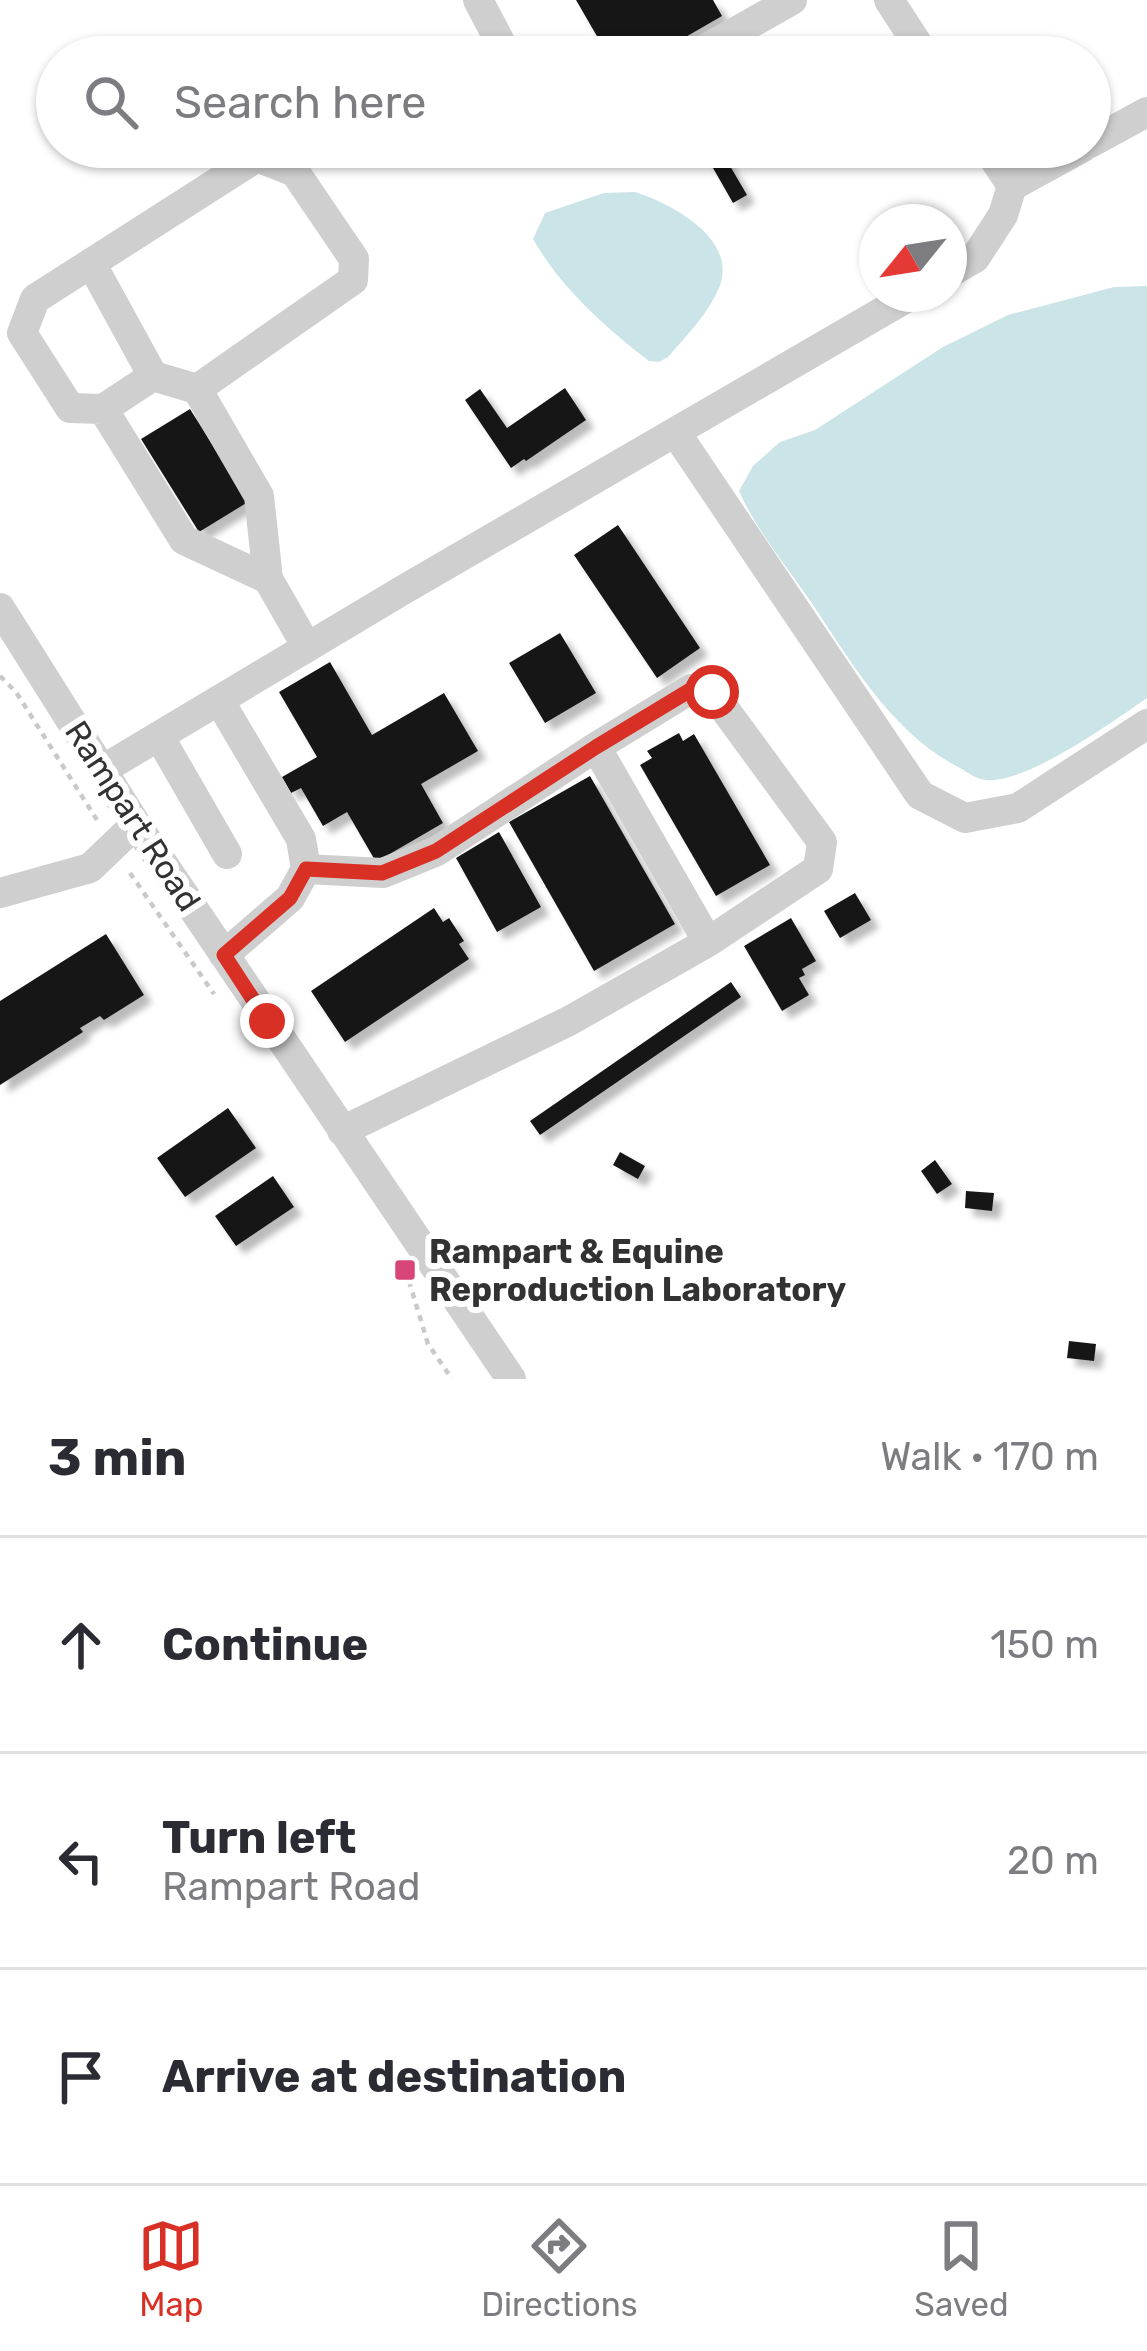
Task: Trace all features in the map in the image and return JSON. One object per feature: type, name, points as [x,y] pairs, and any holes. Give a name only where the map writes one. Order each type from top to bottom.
[{"type":"street","points":[[478,0],[497,36]]},
{"type":"street","points":[[728,36],[792,0]]},
{"type":"street","points":[[889,0],[912,36]]},
{"type":"street","points":[[1111,131],[1147,112]]},
{"type":"street","points":[[153,376],[103,409],[70,408],[22,333],[35,299],[240,168]]},
{"type":"street","points":[[197,389],[353,280],[354,259],[295,172],[285,168]]},
{"type":"street","points":[[1000,168],[1012,186]]},
{"type":"street","points":[[967,263],[1003,215],[1012,186],[1044,168]]},
{"type":"street","points":[[91,263],[153,376],[197,389],[259,496],[268,579],[307,647]]},
{"type":"street","points":[[102,770],[882,312]]},
{"type":"street","points":[[103,409],[184,540],[268,579]]},
{"type":"street","points":[[676,433],[920,795],[965,818],[1018,808],[1147,724]]},
{"type":"street","name":"Rampart Road","points":[[0,608],[136,824],[512,1379]]},
{"type":"street","points":[[306,869],[382,873],[436,851],[692,689],[712,692],[822,842],[818,869],[708,942],[569,1021],[342,1131]]},
{"type":"street","points":[[219,700],[302,839],[306,869],[290,898],[224,955]]},
{"type":"street","points":[[159,736],[227,854]]},
{"type":"street","points":[[596,747],[708,942]]},
{"type":"street","points":[[0,893],[90,868],[136,824]]},
{"type":"path","points":[[0,676],[16,692],[97,820]]},
{"type":"path","points":[[130,873],[213,993]]},
{"type":"path","points":[[400,1264],[428,1344],[452,1379]]},
{"type":"water","points":[[635,192],[667,205],[698,226],[720,254],[723,270],[703,316],[659,362],[649,361],[585,306],[533,239],[545,213],[604,193]]},
{"type":"water","points":[[1147,286],[1147,698],[1045,762],[1003,779],[978,778],[935,753],[874,693],[762,533],[739,491],[753,466],[780,442],[815,430],[943,347],[1008,315],[1114,287]]},
{"type":"building","points":[[576,0],[713,0],[722,16],[687,36],[597,36]]},
{"type":"building","points":[[713,168],[731,168],[747,195],[733,203]]},
{"type":"building","points":[[565,388],[586,420],[511,468],[465,400],[480,389],[507,428]]},
{"type":"building","points":[[190,409],[248,502],[199,532],[141,439]]},
{"type":"building","points":[[618,525],[700,648],[657,678],[574,555]]},
{"type":"building","points":[[560,633],[596,693],[545,723],[509,663]]},
{"type":"building","points":[[330,662],[372,735],[444,693],[478,751],[421,784],[443,823],[376,862],[347,812],[323,826],[301,788],[291,793],[282,777],[317,757],[279,692]]},
{"type":"building","points":[[679,733],[683,741],[694,734],[770,865],[716,896],[640,765],[652,758],[647,751]]},
{"type":"building","points":[[590,776],[675,924],[594,971],[509,822]]},
{"type":"building","points":[[499,832],[541,907],[497,932],[456,858]]},
{"type":"building","points":[[855,893],[871,920],[840,938],[824,911]]},
{"type":"building","points":[[434,908],[443,922],[449,918],[469,959],[345,1042],[311,991]]},
{"type":"building","points":[[791,918],[816,961],[802,969],[805,975],[799,978],[809,995],[782,1011],[744,946]]},
{"type":"building","points":[[106,934],[144,995],[104,1020],[100,1016],[80,1028],[83,1032],[0,1085],[0,1001]]},
{"type":"building","points":[[731,982],[741,997],[540,1135],[530,1121]]},
{"type":"building","points":[[228,1108],[256,1148],[185,1197],[157,1158]]},
{"type":"building","points":[[620,1152],[645,1166],[638,1179],[613,1165]]},
{"type":"building","points":[[935,1160],[952,1184],[937,1194],[921,1171]]},
{"type":"building","points":[[273,1176],[294,1207],[236,1246],[215,1216]]},
{"type":"building","points":[[966,1191],[994,1193],[992,1211],[965,1208]]},
{"type":"building","points":[[1069,1341],[1096,1344],[1094,1361],[1067,1358]]},
{"type":"place","name":"Rampart & Equine Reproduction Laboratory","points":[[405,1270]]},
{"type":"route","points":[[267,1021],[224,955],[290,898],[306,869],[382,873],[436,851],[692,689],[712,692]]}]
